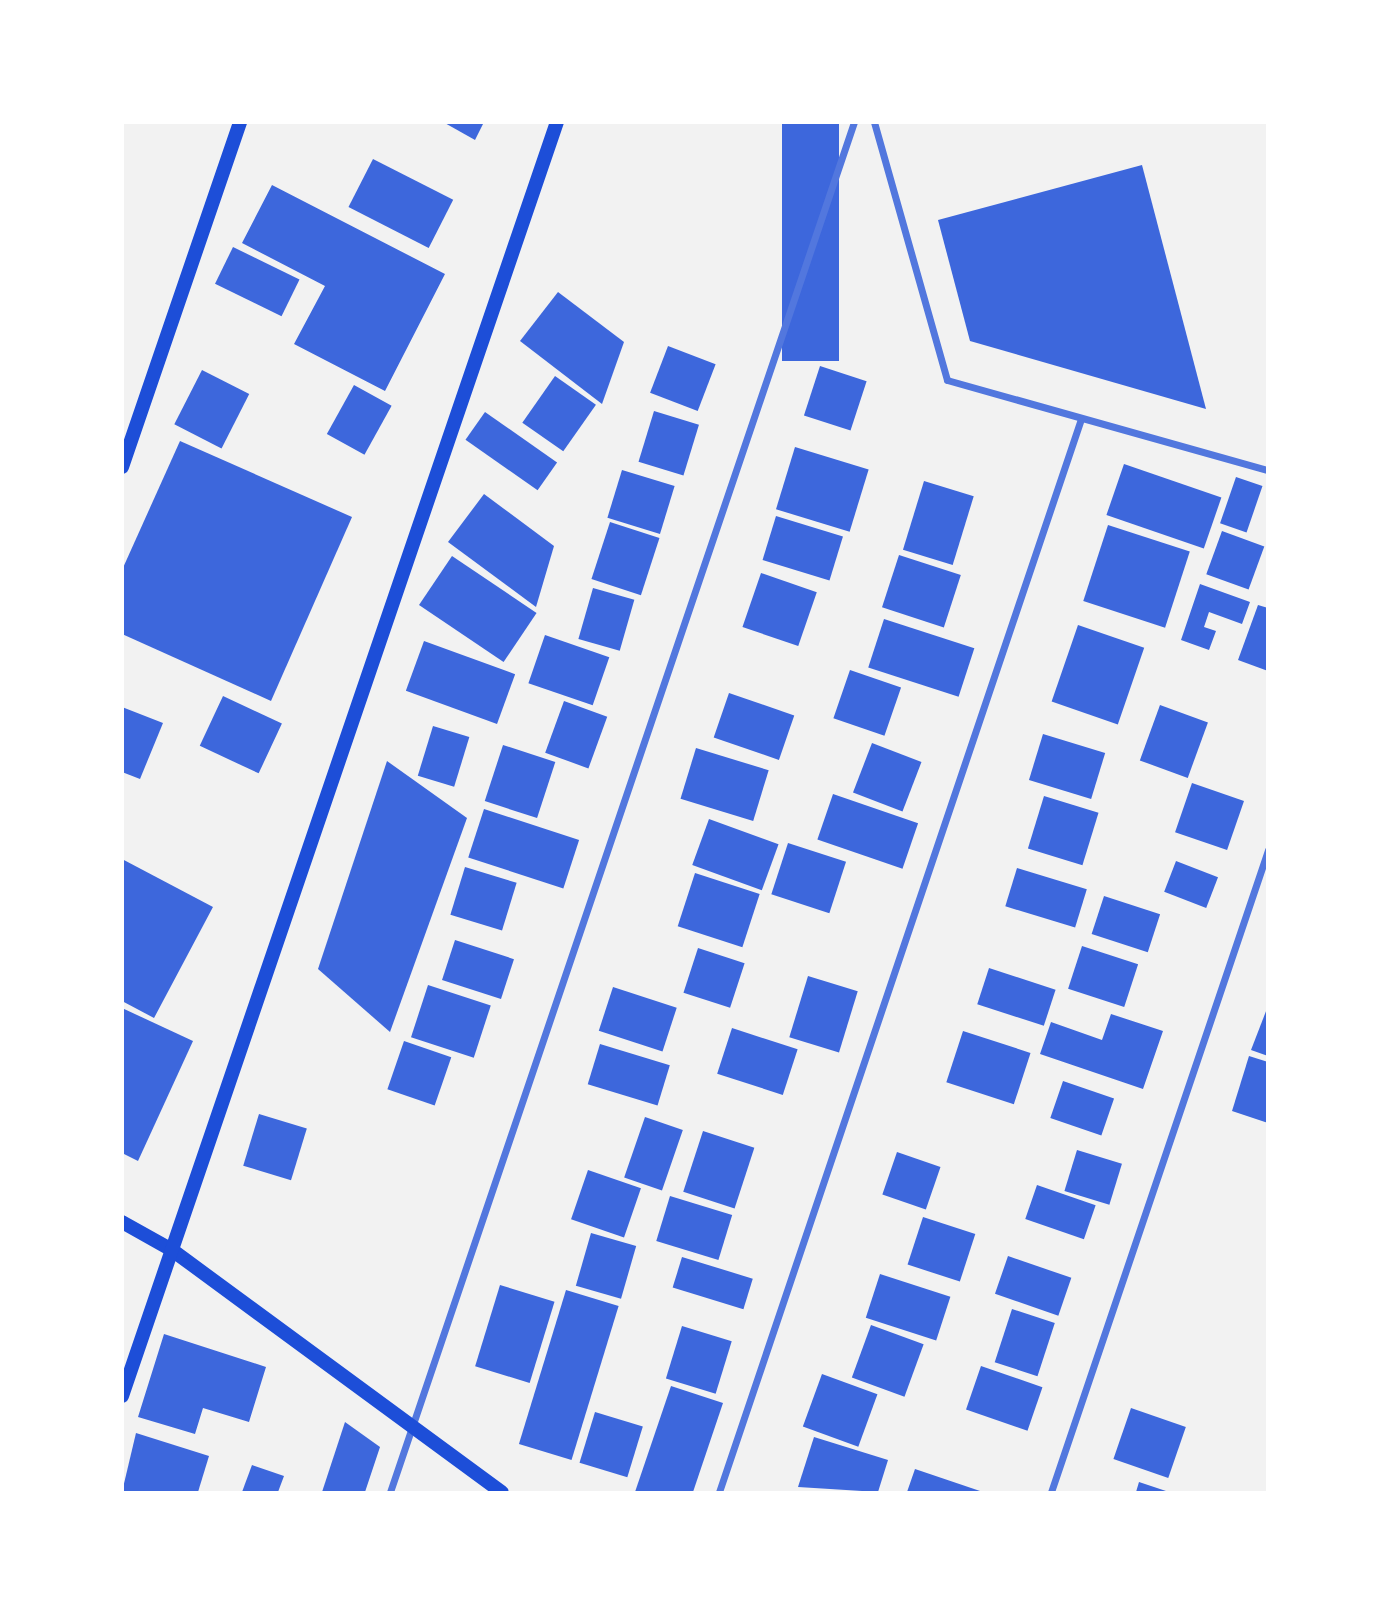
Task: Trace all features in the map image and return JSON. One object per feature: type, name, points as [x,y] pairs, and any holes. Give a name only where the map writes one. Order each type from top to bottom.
[{"type":"main road","points":[[122,467],[240,122]]},
{"type":"main road","points":[[122,1396],[557,122]]},
{"type":"main road","points":[[122,1223],[172,1251],[413,1425],[502,1493]]},
{"type":"street","points":[[390,1493],[854,122]]},
{"type":"street","points":[[874,122],[947,380],[1268,470]]},
{"type":"street","points":[[719,1493],[1081,419]]},
{"type":"street","points":[[1051,1493],[1268,850]]},
{"type":"building","points":[[443,122],[484,122],[475,140]]},
{"type":"building","points":[[782,122],[839,122],[839,361],[782,361]]},
{"type":"building","points":[[373,159],[453,200],[429,248],[348,207]]},
{"type":"building","points":[[1142,165],[1206,409],[970,341],[938,220]]},
{"type":"building","points":[[272,185],[445,274],[385,391],[294,344],[325,286],[242,243]]},
{"type":"building","points":[[233,247],[300,279],[282,316],[215,284]]},
{"type":"building","points":[[558,292],[624,342],[602,404],[520,341]]},
{"type":"building","points":[[668,346],[716,364],[698,411],[650,393]]},
{"type":"building","points":[[820,366],[867,381],[851,431],[804,415]]},
{"type":"building","points":[[202,370],[249,394],[222,448],[174,424]]},
{"type":"building","points":[[555,376],[596,405],[563,451],[522,423]]},
{"type":"building","points":[[354,385],[392,406],[364,455],[327,434]]},
{"type":"building","points":[[654,411],[699,425],[683,475],[639,462]]},
{"type":"building","points":[[485,412],[557,462],[538,490],[465,440]]},
{"type":"building","points":[[180,441],[352,517],[271,701],[122,634],[122,570]]},
{"type":"building","points":[[795,447],[869,470],[850,532],[776,509]]},
{"type":"building","points":[[1124,464],[1221,498],[1204,549],[1106,515]]},
{"type":"building","points":[[622,470],[675,486],[660,534],[607,518]]},
{"type":"building","points":[[1236,477],[1262,486],[1247,532],[1220,523]]},
{"type":"building","points":[[924,481],[974,496],[953,565],[903,550]]},
{"type":"building","points":[[484,494],[554,546],[536,607],[448,542]]},
{"type":"building","points":[[776,516],[843,536],[829,580],[763,560]]},
{"type":"building","points":[[610,522],[659,538],[641,595],[591,579]]},
{"type":"building","points":[[1108,525],[1190,552],[1165,628],[1083,601]]},
{"type":"building","points":[[1222,531],[1264,546],[1249,590],[1206,574]]},
{"type":"building","points":[[899,555],[961,575],[944,627],[882,607]]},
{"type":"building","points":[[452,556],[537,613],[504,662],[419,605]]},
{"type":"building","points":[[761,573],[817,592],[798,646],[742,627]]},
{"type":"building","points":[[1200,584],[1250,602],[1242,624],[1209,612],[1204,627],[1216,631],[1209,650],[1181,640]]},
{"type":"building","points":[[593,588],[634,600],[620,651],[578,639]]},
{"type":"building","points":[[1258,605],[1268,608],[1268,671],[1238,660]]},
{"type":"building","points":[[884,619],[974,648],[959,697],[868,668]]},
{"type":"building","points":[[1078,625],[1144,648],[1118,724],[1052,702]]},
{"type":"building","points":[[545,635],[609,657],[593,705],[528,683]]},
{"type":"building","points":[[424,641],[515,674],[497,724],[406,691]]},
{"type":"building","points":[[850,670],[901,688],[884,736],[833,718]]},
{"type":"building","points":[[729,693],[794,715],[779,760],[714,737]]},
{"type":"building","points":[[223,696],[282,723],[259,773],[200,746]]},
{"type":"building","points":[[564,701],[607,717],[588,768],[545,753]]},
{"type":"building","points":[[1160,705],[1208,722],[1188,778],[1140,760]]},
{"type":"building","points":[[122,707],[163,723],[140,779],[122,772]]},
{"type":"building","points":[[433,726],[469,737],[454,787],[418,776]]},
{"type":"building","points":[[1043,734],[1105,753],[1091,799],[1029,780]]},
{"type":"building","points":[[872,743],[921,762],[902,811],[853,792]]},
{"type":"building","points":[[503,745],[555,762],[537,818],[485,801]]},
{"type":"building","points":[[696,748],[769,770],[753,821],[681,799]]},
{"type":"building","points":[[387,761],[467,818],[390,1032],[318,969]]},
{"type":"building","points":[[1192,783],[1244,801],[1227,850],[1175,832]]},
{"type":"building","points":[[833,794],[918,823],[902,869],[817,839]]},
{"type":"building","points":[[1044,796],[1099,813],[1082,865],[1028,849]]},
{"type":"building","points":[[484,809],[579,840],[563,888],[468,858]]},
{"type":"building","points":[[709,819],[779,844],[762,890],[692,865]]},
{"type":"building","points":[[788,843],[846,862],[829,913],[771,894]]},
{"type":"building","points":[[122,859],[213,907],[154,1018],[122,1001]]},
{"type":"building","points":[[1176,861],[1218,877],[1206,908],[1164,892]]},
{"type":"building","points":[[465,867],[517,883],[502,931],[450,915]]},
{"type":"building","points":[[1017,868],[1087,889],[1075,928],[1005,906]]},
{"type":"building","points":[[695,873],[760,894],[742,947],[678,926]]},
{"type":"building","points":[[1104,896],[1160,914],[1148,952],[1092,934]]},
{"type":"building","points":[[455,940],[514,959],[501,999],[442,980]]},
{"type":"building","points":[[1082,946],[1138,964],[1124,1007],[1068,989]]},
{"type":"building","points":[[698,948],[745,963],[730,1008],[683,993]]},
{"type":"building","points":[[989,968],[1056,990],[1044,1026],[977,1004]]},
{"type":"building","points":[[808,976],[858,991],[839,1052],[789,1037]]},
{"type":"building","points":[[428,985],[491,1005],[474,1058],[411,1037]]},
{"type":"building","points":[[613,987],[677,1008],[663,1051],[599,1031]]},
{"type":"building","points":[[1268,1006],[1268,1056],[1251,1050]]},
{"type":"building","points":[[122,1008],[193,1041],[138,1161],[122,1153]]},
{"type":"building","points":[[1111,1014],[1163,1031],[1143,1089],[1040,1054],[1051,1022],[1102,1040]]},
{"type":"building","points":[[732,1028],[798,1049],[783,1095],[717,1074]]},
{"type":"building","points":[[963,1031],[1031,1053],[1014,1104],[946,1082]]},
{"type":"building","points":[[404,1041],[451,1057],[435,1105],[387,1089]]},
{"type":"building","points":[[600,1044],[670,1065],[658,1106],[588,1084]]},
{"type":"building","points":[[1249,1056],[1268,1062],[1268,1123],[1232,1111]]},
{"type":"building","points":[[1063,1081],[1114,1099],[1101,1135],[1050,1118]]},
{"type":"building","points":[[259,1114],[307,1129],[291,1180],[243,1166]]},
{"type":"building","points":[[645,1117],[683,1130],[662,1191],[624,1178]]},
{"type":"building","points":[[703,1131],[754,1148],[735,1209],[683,1192]]},
{"type":"building","points":[[1077,1150],[1122,1164],[1109,1205],[1064,1191]]},
{"type":"building","points":[[897,1152],[940,1167],[926,1210],[882,1195]]},
{"type":"building","points":[[588,1170],[641,1188],[624,1237],[571,1219]]},
{"type":"building","points":[[1037,1185],[1096,1205],[1084,1239],[1025,1219]]},
{"type":"building","points":[[670,1196],[732,1215],[718,1260],[656,1241]]},
{"type":"building","points":[[923,1217],[975,1234],[960,1282],[908,1265]]},
{"type":"building","points":[[591,1233],[636,1246],[621,1299],[576,1286]]},
{"type":"building","points":[[1008,1256],[1071,1278],[1058,1316],[995,1294]]},
{"type":"building","points":[[682,1257],[753,1279],[743,1309],[673,1288]]},
{"type":"building","points":[[880,1274],[950,1297],[936,1341],[866,1318]]},
{"type":"building","points":[[500,1285],[555,1302],[530,1383],[475,1366]]},
{"type":"building","points":[[566,1290],[619,1306],[572,1460],[519,1444]]},
{"type":"building","points":[[1012,1309],[1055,1323],[1037,1376],[995,1362]]},
{"type":"building","points":[[871,1325],[924,1344],[904,1397],[852,1378]]},
{"type":"building","points":[[682,1326],[732,1341],[716,1394],[666,1379]]},
{"type":"building","points":[[164,1334],[266,1367],[249,1422],[203,1408],[195,1434],[138,1417]]},
{"type":"building","points":[[981,1366],[1042,1387],[1027,1431],[966,1409]]},
{"type":"building","points":[[822,1374],[877,1394],[858,1447],[803,1427]]},
{"type":"building","points":[[671,1386],[723,1403],[693,1492],[635,1492]]},
{"type":"building","points":[[1131,1408],[1186,1427],[1168,1478],[1113,1459]]},
{"type":"building","points":[[595,1412],[643,1427],[627,1477],[580,1463]]},
{"type":"building","points":[[345,1422],[380,1447],[365,1492],[322,1492]]},
{"type":"building","points":[[136,1433],[209,1456],[198,1492],[122,1492]]},
{"type":"building","points":[[814,1437],[888,1460],[878,1492],[798,1487]]},
{"type":"building","points":[[252,1465],[284,1476],[278,1492],[242,1492]]},
{"type":"building","points":[[915,1469],[983,1492],[907,1492]]},
{"type":"building","points":[[1139,1482],[1169,1492],[1136,1492]]}]
